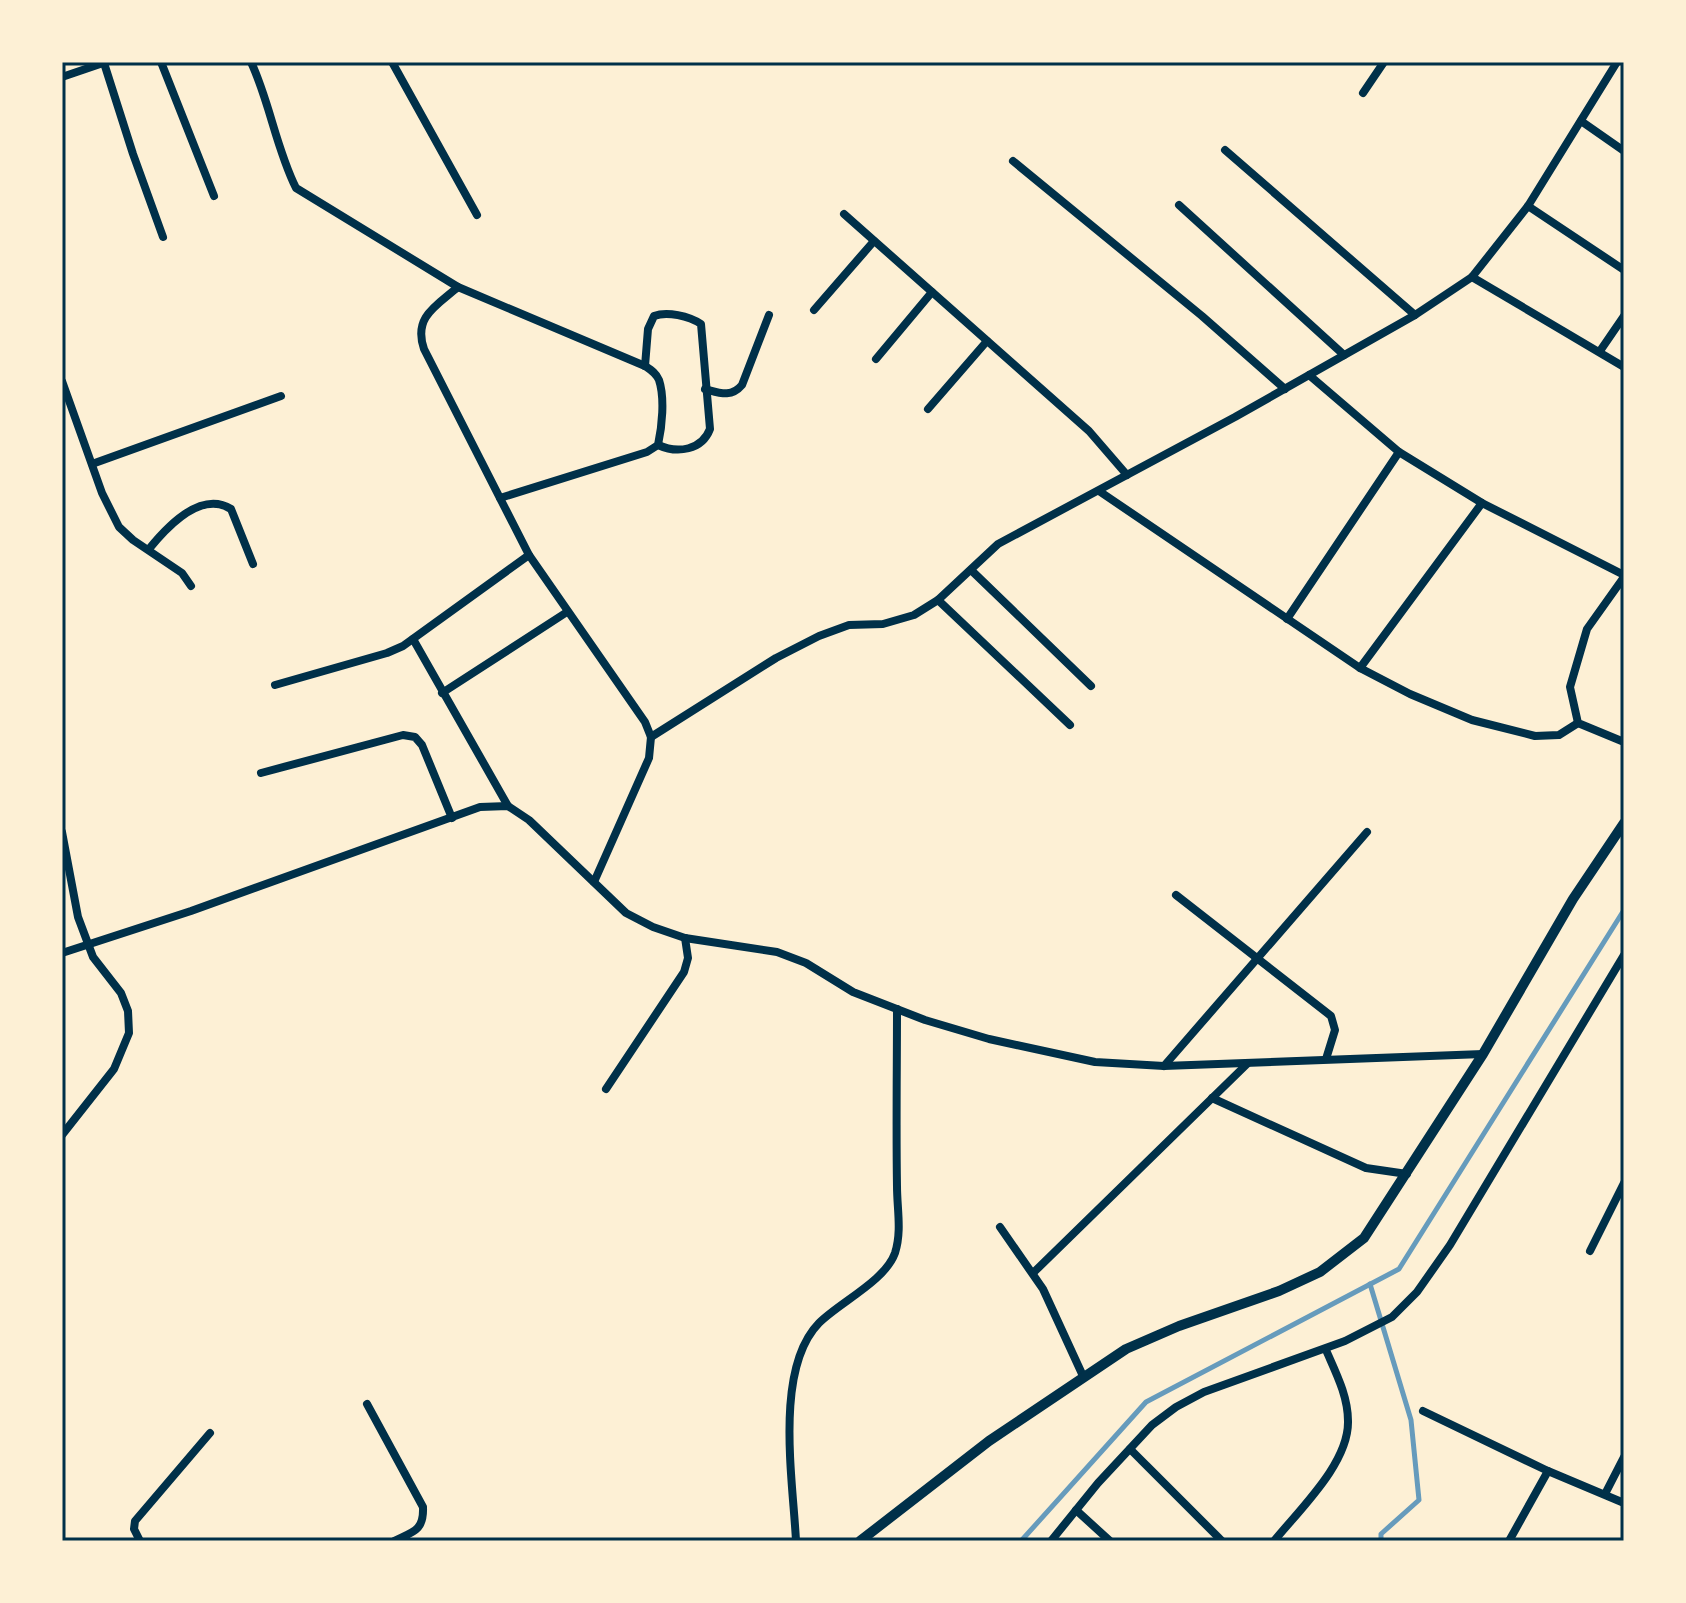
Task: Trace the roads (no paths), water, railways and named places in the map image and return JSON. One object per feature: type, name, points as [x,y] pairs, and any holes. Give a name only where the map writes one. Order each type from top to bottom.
[{"type":"street","points":[[62,77],[105,62],[163,237]]},
{"type":"street","points":[[161,62],[214,196]]},
{"type":"street","points":[[251,62],[296,188],[458,287],[645,366],[655,373],[659,381],[661,418],[658,445]]},
{"type":"street","points":[[392,62],[477,215]]},
{"type":"street","points":[[1363,93],[1384,62]]},
{"type":"street","points":[[651,737],[776,658],[819,636],[849,625],[883,624],[914,615],[938,600],[998,544],[1285,389],[1415,315],[1472,277],[1528,206],[1617,62]]},
{"type":"street","points":[[1581,121],[1624,151]]},
{"type":"street","points":[[1225,150],[1415,315]]},
{"type":"street","points":[[1013,161],[1202,316],[1285,389]]},
{"type":"street","points":[[1179,205],[1344,355]]},
{"type":"street","points":[[1528,206],[1624,270]]},
{"type":"street","points":[[844,214],[1089,431],[1127,475]]},
{"type":"street","points":[[814,310],[874,241]]},
{"type":"street","points":[[1472,277],[1624,367]]},
{"type":"street","points":[[458,287],[429,312],[421,324],[420,337],[527,550],[645,722],[651,737],[649,758],[594,882]]},
{"type":"street","points":[[876,359],[932,292]]},
{"type":"street","points":[[500,498],[647,452],[658,445],[677,450],[697,446],[706,440],[710,429],[701,324],[694,319],[660,313],[654,316],[650,321],[645,366]]},
{"type":"street","points":[[705,389],[728,395],[742,385],[769,315]]},
{"type":"street","points":[[1600,351],[1624,316]]},
{"type":"street","points":[[928,409],[987,341]]},
{"type":"street","points":[[1309,375],[1399,452],[1482,503],[1624,576],[1587,629],[1570,687],[1578,723]]},
{"type":"street","points":[[62,381],[119,527],[182,573],[191,586]]},
{"type":"street","points":[[92,464],[281,396]]},
{"type":"street","points":[[1287,619],[1399,452]]},
{"type":"street","points":[[1099,491],[1360,668],[1410,694],[1496,727],[1535,736],[1559,735],[1578,723]]},
{"type":"street","points":[[149,549],[177,519],[216,503],[231,509],[253,564]]},
{"type":"street","points":[[1360,668],[1482,503]]},
{"type":"street","points":[[275,685],[387,653],[413,639],[527,550]]},
{"type":"street","points":[[971,570],[1091,686]]},
{"type":"street","points":[[938,600],[1070,725]]},
{"type":"street","points":[[442,693],[567,612]]},
{"type":"street","points":[[413,639],[508,806],[529,820],[626,913],[653,927],[685,938],[777,952],[806,963],[853,992],[897,1009],[989,1039],[1095,1062],[1164,1066],[1483,1054]]},
{"type":"street","points":[[1578,723],[1624,742]]},
{"type":"street","points":[[261,773],[403,735],[415,737],[422,745],[452,818]]},
{"type":"street","points":[[62,953],[191,911],[480,807],[508,806]]},
{"type":"street","points":[[860,1541],[989,1441],[1126,1349],[1179,1326],[1279,1291],[1320,1272],[1364,1238],[1483,1054],[1573,899],[1624,823]]},
{"type":"street","points":[[62,832],[78,917],[87,945],[121,993],[128,1011],[129,1033],[114,1069],[62,1135]]},
{"type":"street","points":[[1164,1066],[1367,832]]},
{"type":"street","points":[[1176,895],[1331,1016],[1335,1030],[1326,1059]]},
{"type":"street","points":[[606,1089],[684,972],[688,958],[685,938]]},
{"type":"street","points":[[1051,1541],[1152,1425],[1176,1407],[1204,1392],[1326,1350],[1392,1317],[1417,1292],[1450,1245],[1624,955]]},
{"type":"street","points":[[796,1541],[789,1403],[791,1380],[803,1345],[819,1323],[870,1284],[894,1256],[899,1232],[897,1009]]},
{"type":"street","points":[[1033,1273],[1248,1063]]},
{"type":"street","points":[[1212,1098],[1366,1168],[1407,1174]]},
{"type":"street","points":[[1590,1251],[1624,1183]]},
{"type":"street","points":[[1000,1227],[1033,1273],[1083,1376]]},
{"type":"street","points":[[1274,1541],[1337,1462],[1347,1437],[1348,1418],[1342,1385],[1326,1350]]},
{"type":"street","points":[[367,1404],[423,1507],[423,1521],[417,1530],[394,1541]]},
{"type":"street","points":[[1423,1411],[1548,1471],[1624,1503]]},
{"type":"street","points":[[140,1541],[134,1529],[135,1521],[210,1433]]},
{"type":"street","points":[[1130,1449],[1222,1541]]},
{"type":"street","points":[[1605,1494],[1624,1457]]},
{"type":"street","points":[[1509,1541],[1548,1471]]},
{"type":"street","points":[[1076,1510],[1110,1541]]},
{"type":"waterway","points":[[1021,1541],[1146,1402],[1399,1269],[1624,910]]},
{"type":"waterway","points":[[1370,1284],[1411,1420],[1419,1500],[1381,1534],[1381,1541]]}]
